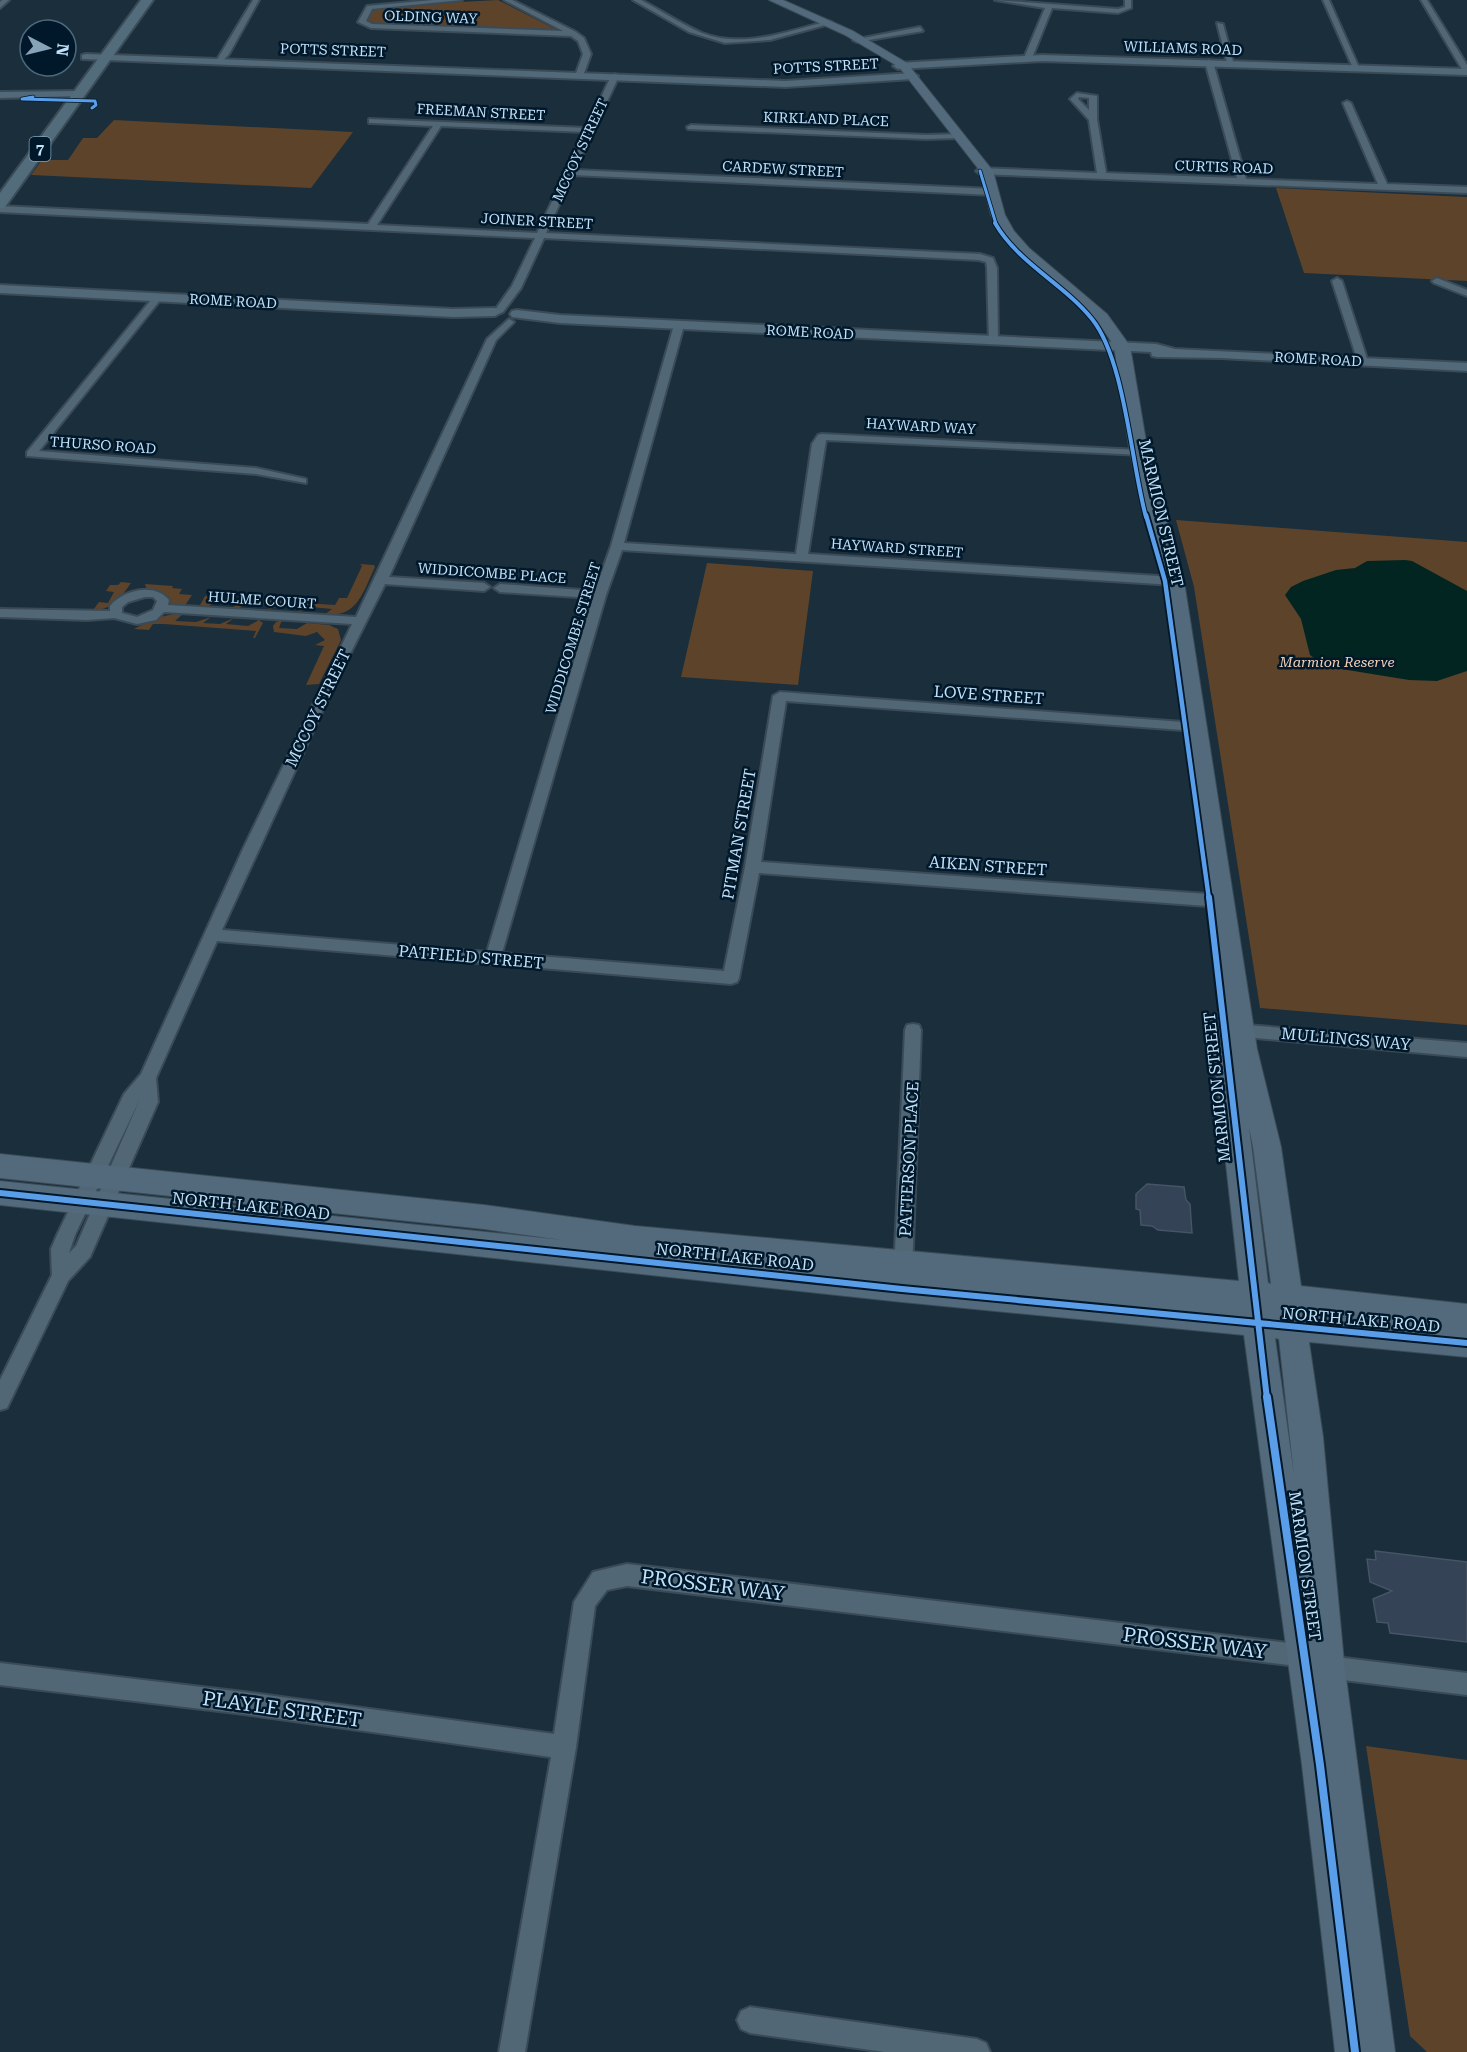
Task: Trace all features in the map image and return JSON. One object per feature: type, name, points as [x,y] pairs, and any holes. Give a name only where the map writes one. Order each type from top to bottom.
[{"type":"highway","name":"7","points":[[0,204],[147,0]]},
{"type":"highway","points":[[82,62],[98,41]]},
{"type":"highway","name":"7","points":[[44,112],[61,89]]},
{"type":"main road","name":"MARMION STREET","points":[[767,0],[827,24]]},
{"type":"main road","name":"MARMION STREET","points":[[774,0],[859,39],[905,71],[957,136],[986,182],[998,215],[1015,242],[1102,317],[1116,349],[1126,418],[1169,581],[1233,1030],[1258,1323],[1316,1659],[1375,2052]]},
{"type":"main road","name":"MARMION STREET","points":[[1233,1030],[1267,1147],[1307,1437],[1316,1659],[1355,2052]]},
{"type":"main road","name":"NORTH LAKE ROAD","points":[[0,1166],[98,1191]]},
{"type":"main road","name":"NORTH LAKE ROAD","points":[[0,1193],[98,1191],[903,1275],[1258,1323],[1467,1343]]},
{"type":"main road","name":"NORTH LAKE ROAD","points":[[903,1275],[1255,1294],[1467,1317]]},
{"type":"street","points":[[0,6],[6,0]]},
{"type":"street","points":[[218,61],[225,54],[256,0]]},
{"type":"street","name":"OLDING WAY","points":[[459,0],[376,5],[366,9],[362,22],[371,26],[573,34]]},
{"type":"street","points":[[507,0],[581,40],[587,54],[579,76]]},
{"type":"street","points":[[636,0],[702,34],[722,40],[762,39],[827,24]]},
{"type":"street","points":[[998,0],[1049,6],[1125,10],[1129,6],[1128,0]]},
{"type":"street","points":[[1326,0],[1357,68]]},
{"type":"street","points":[[1424,0],[1467,72]]},
{"type":"street","points":[[1028,58],[1049,6]]},
{"type":"street","points":[[1219,24],[1231,63]]},
{"type":"street","points":[[859,39],[920,28]]},
{"type":"street","name":"POTTS STREET","points":[[82,62],[106,57],[799,84],[905,71]]},
{"type":"street","name":"WILLIAMS ROAD","points":[[905,71],[1028,58],[1467,72]]},
{"type":"street","points":[[1209,62],[1242,181]]},
{"type":"street","name":"MCCOY STREET","points":[[492,339],[490,337],[494,315],[516,288],[614,77]]},
{"type":"street","points":[[0,95],[61,89],[79,94]]},
{"type":"street","points":[[1347,103],[1383,186]]},
{"type":"street","points":[[1093,119],[1102,175]]},
{"type":"street","name":"FREEMAN STREET","points":[[372,121],[588,130]]},
{"type":"street","points":[[370,227],[438,124]]},
{"type":"street","name":"KIRKLAND PLACE","points":[[691,127],[957,136]]},
{"type":"street","name":"CARDEW STREET","points":[[571,172],[986,182]]},
{"type":"street","name":"CURTIS ROAD","points":[[986,182],[1102,175],[1467,190]]},
{"type":"street","name":"JOINER STREET","points":[[0,209],[980,257],[990,260],[992,268],[994,341]]},
{"type":"street","points":[[1337,281],[1363,362]]},
{"type":"street","points":[[1437,281],[1467,292]]},
{"type":"street","name":"ROME ROAD","points":[[4,288],[994,341],[1060,345],[1077,349],[1116,349],[1467,368]]},
{"type":"street","name":"MCCOY STREET","points":[[0,1401],[60,1275],[83,1251],[98,1191],[150,1102],[148,1078],[211,935],[324,690],[381,580],[492,339],[513,317],[518,289],[516,288]]},
{"type":"street","name":"THURSO ROAD","points":[[158,297],[31,454],[256,471],[302,481]]},
{"type":"street","name":"WIDDICOMBE STREET","points":[[493,958],[600,595],[617,546],[679,325]]},
{"type":"street","name":"HAYWARD WAY","points":[[802,557],[818,444],[822,437],[1135,453]]},
{"type":"street","name":"HAYWARD STREET","points":[[617,546],[1169,581]]},
{"type":"street","name":"WIDDICOMBE PLACE","points":[[381,580],[484,587]]},
{"type":"street","name":"WIDDICOMBE PLACE","points":[[500,588],[600,595]]},
{"type":"street","points":[[0,613],[21,611],[102,616],[116,614],[126,620],[139,620],[153,616],[162,608],[163,600],[156,594],[136,594],[119,602],[116,606],[116,614]]},
{"type":"street","name":"HULME COURT","points":[[162,608],[361,621]]},
{"type":"street","name":"LOVE STREET","points":[[780,696],[1190,726]]},
{"type":"street","name":"PITMAN STREET","points":[[731,978],[753,867],[780,696]]},
{"type":"street","name":"AIKEN STREET","points":[[753,867],[1215,901]]},
{"type":"street","name":"PATFIELD STREET","points":[[211,935],[731,978]]},
{"type":"street","name":"PATTERSON PLACE","points":[[903,1275],[914,1066],[913,1030]]},
{"type":"street","name":"MULLINGS WAY","points":[[1233,1030],[1467,1050]]},
{"type":"street","name":"PROSSER WAY","points":[[512,2052],[564,1747],[585,1602],[601,1580],[627,1575],[1316,1659],[1343,1669],[1467,1684]]},
{"type":"street","name":"PLAYLE STREET","points":[[0,1674],[244,1703],[564,1747]]},
{"type":"street","points":[[750,2020],[977,2052]]},
{"type":"green space","points":[[498,0],[555,29],[554,31],[415,27],[416,24],[373,25],[366,19],[371,9],[382,6]]},
{"type":"green space","points":[[114,120],[353,132],[311,188],[31,175],[42,160],[68,160],[83,138],[97,138]]},
{"type":"green space","points":[[1276,188],[1467,197],[1467,281],[1304,273]]},
{"type":"green space","name":"Marmion Reserve","points":[[1176,520],[1467,542],[1467,1025],[1260,1008],[1194,587]]},
{"type":"green space","points":[[707,563],[813,571],[798,685],[681,677]]},
{"type":"green space","points":[[360,564],[375,567],[362,595],[352,608],[335,615],[324,615],[332,609],[310,607],[296,613],[304,607],[282,605],[267,610],[275,605],[247,603],[237,609],[232,608],[240,602],[218,600],[207,607],[200,605],[205,596],[335,605],[339,598],[347,598],[362,566]]},
{"type":"green space","points":[[121,582],[131,583],[111,605],[99,610],[83,611],[93,610],[99,602],[108,603],[114,592],[106,591],[110,585],[118,585]]},
{"type":"green space","points":[[145,584],[173,586],[172,588],[182,589],[179,594],[192,595],[186,604],[171,604],[162,594],[147,590]]},
{"type":"green space","points":[[183,614],[175,621],[196,622],[211,617],[203,623],[220,624],[234,618],[226,624],[248,626],[259,620],[263,623],[255,638],[253,638],[256,631],[164,624],[153,624],[149,630],[134,629],[155,618]]},
{"type":"green space","points":[[282,620],[279,628],[297,629],[307,623],[329,625],[338,629],[341,640],[319,684],[306,685],[324,646],[315,645],[325,640],[317,632],[306,636],[274,632],[273,626]]},
{"type":"green space","points":[[1366,1746],[1467,1760],[1467,2052],[1427,2052],[1410,2036]]},
{"type":"shaded area","points":[[1367,561],[1412,561],[1467,591],[1467,671],[1437,681],[1409,680],[1335,668],[1319,662],[1310,655],[1301,619],[1285,595],[1291,587],[1336,570],[1355,568]]},
{"type":"building","points":[[1147,1184],[1184,1187],[1186,1200],[1190,1204],[1192,1233],[1158,1230],[1152,1226],[1141,1225],[1140,1210],[1136,1209],[1136,1194]]},
{"type":"building","points":[[1375,1551],[1467,1562],[1467,1642],[1390,1633],[1388,1623],[1377,1622],[1373,1599],[1392,1591],[1370,1582],[1367,1559],[1376,1560]]},
{"type":"cycle path","points":[[33,97],[22,99],[95,101],[96,105],[92,108]]},
{"type":"cycle path","points":[[980,171],[992,217],[1002,235],[1091,318],[1104,337],[1118,383],[1141,498],[1165,581],[1209,900],[1264,1375],[1320,1765],[1355,2052]]},
{"type":"cycle path","points":[[0,1193],[902,1289],[1467,1343]]}]
